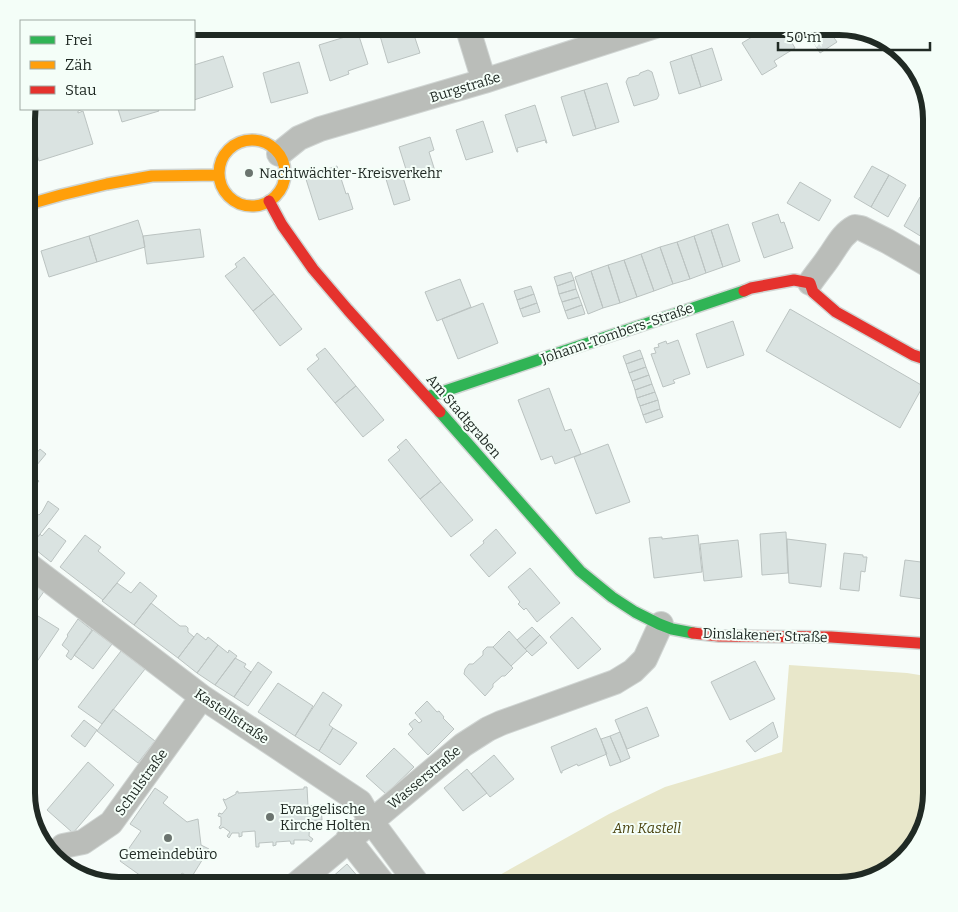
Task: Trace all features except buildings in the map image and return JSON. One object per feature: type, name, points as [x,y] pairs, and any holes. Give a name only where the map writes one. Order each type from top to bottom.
[{"type":"main road","points":[[246,140],[260,141],[272,147],[279,154],[285,170],[278,194],[268,201],[257,205],[245,205],[234,201],[225,193],[218,175],[219,168],[224,156],[233,146],[246,140]]},
{"type":"main road","points":[[35,202],[61,194],[152,176],[218,175]]},
{"type":"main road","name":"Am Stadtgraben","points":[[268,201],[302,257],[328,288],[580,571],[623,606],[661,624]]},
{"type":"main road","name":"Johann-Tombers-Straße","points":[[427,397],[751,288],[794,280],[810,283]]},
{"type":"main road","points":[[810,283],[813,292],[820,300],[836,312],[872,333],[923,358]]},
{"type":"main road","name":"Dinslakener Straße","points":[[661,624],[684,631],[719,636],[857,638],[923,643]]},
{"type":"street","points":[[470,35],[484,81]]},
{"type":"street","name":"Burgstraße","points":[[279,154],[299,138],[320,129],[484,81],[627,35]]},
{"type":"street","points":[[810,283],[840,240],[848,231],[855,227],[887,241],[923,262]]},
{"type":"street","name":"Kastellstraße","points":[[35,570],[202,697],[360,802],[371,821],[412,877]]},
{"type":"street","name":"Wasserstraße","points":[[305,877],[463,745],[488,729],[501,722],[615,682],[633,671],[645,659],[661,624]]},
{"type":"street","name":"Schulstraße","points":[[63,846],[83,842],[111,823],[202,697]]},
{"type":"street","points":[[348,840],[378,877]]},
{"type":"green space","name":"Am Kastell","points":[[789,665],[923,676],[923,793],[917,825],[909,840],[898,852],[886,863],[871,871],[839,877],[496,877],[609,814],[665,787],[782,752]]},
{"type":"traffic: fast","points":[[427,397],[744,291]]},
{"type":"traffic: fast","points":[[440,412],[580,571],[612,597],[635,612],[672,629],[693,633]]},
{"type":"traffic: slow","points":[[252,140],[264,143],[275,150],[282,161],[285,173],[282,185],[275,196],[264,203],[252,206],[240,203],[229,196],[222,185],[219,173],[222,161],[229,150],[240,143],[252,140]]},
{"type":"traffic: slow","points":[[35,202],[107,184],[152,176],[219,175]]},
{"type":"traffic: jam","points":[[269,201],[282,225],[313,269],[440,412]]},
{"type":"traffic: jam","points":[[744,291],[794,280],[810,283],[813,292],[836,312],[913,355],[923,358]]},
{"type":"traffic: jam","points":[[693,633],[719,636],[831,637],[923,643]]},
{"type":"place","name":"Nachtwächter-Kreisverkehr","points":[[249,173]]},
{"type":"place","name":"Evangelische Kirche Holten","points":[[270,817]]},
{"type":"place","name":"Gemeindebüro","points":[[168,838]]}]
